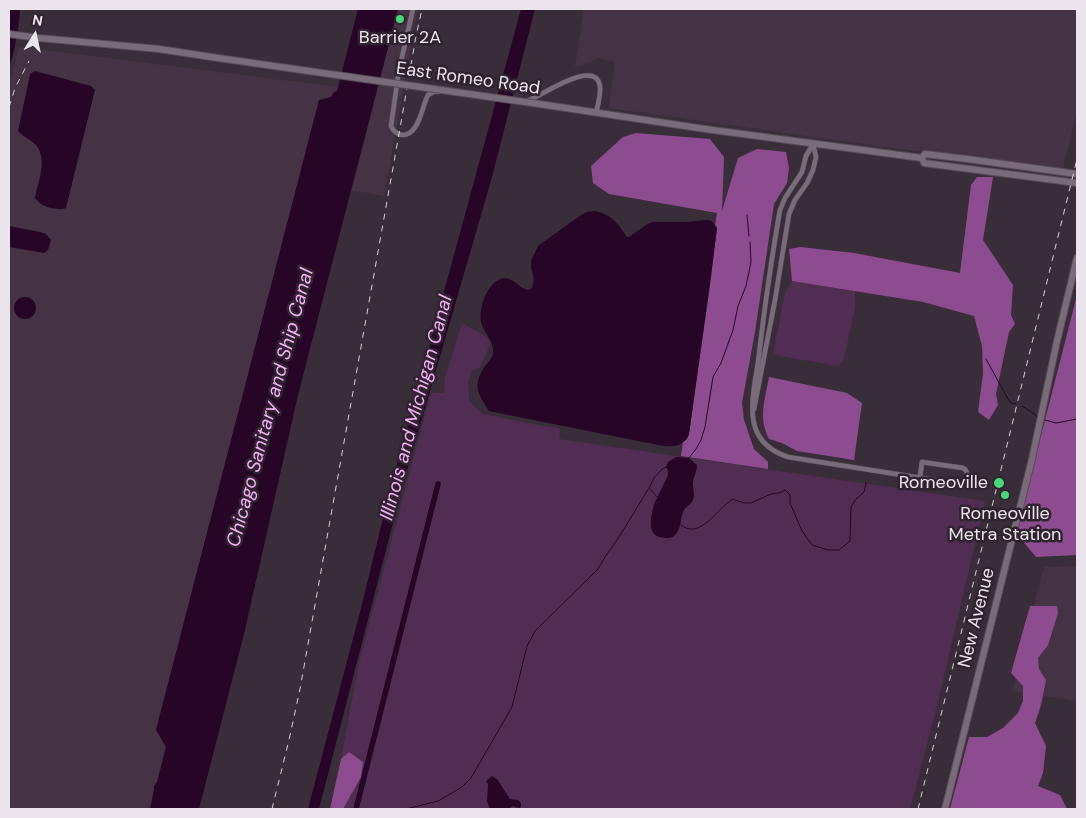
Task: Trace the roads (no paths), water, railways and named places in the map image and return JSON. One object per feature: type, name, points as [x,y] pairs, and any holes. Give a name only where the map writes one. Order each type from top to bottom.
[{"type":"main road","name":"East Romeo Road","points":[[9,34],[159,49],[813,144],[922,158],[926,154],[1077,174]]},
{"type":"main road","name":"East Romeo Road","points":[[922,158],[924,163],[1077,183]]},
{"type":"main road","name":"New Avenue","points":[[945,809],[1032,459],[1057,340],[1077,258]]},
{"type":"street","points":[[413,9],[399,70],[391,126],[392,130],[399,134],[408,135],[412,132],[428,95],[435,91],[514,103],[531,100],[575,77],[588,76],[595,78],[600,87],[596,113]]},
{"type":"street","points":[[813,144],[806,156],[802,172],[785,198],[780,210],[765,304],[753,404],[754,425],[759,436],[770,449],[782,455],[958,484],[965,482],[968,474],[963,468],[922,462],[920,477]]},
{"type":"street","points":[[754,412],[787,220],[791,206],[807,183],[813,170],[816,157],[813,144]]},
{"type":"water","points":[[9,9],[20,9],[19,24],[9,68]]},
{"type":"water","name":"Chicago Sanitary and Ship Canal","points":[[358,9],[398,9],[298,395],[244,634],[199,809],[150,809],[154,786],[157,782],[166,747],[156,730],[319,100],[331,97],[337,91]]},
{"type":"water","name":"Illinois and Michigan Canal","points":[[521,9],[535,9],[492,177],[402,488],[319,809],[308,809],[391,486]]},
{"type":"water","points":[[35,71],[91,86],[95,90],[66,208],[63,209],[47,207],[40,204],[35,198],[42,164],[40,151],[36,145],[18,131],[30,74]]},
{"type":"water","points":[[595,211],[610,217],[627,237],[652,222],[708,220],[712,221],[717,228],[689,434],[681,444],[662,446],[489,411],[479,394],[478,384],[481,373],[493,353],[492,345],[483,328],[481,318],[486,294],[496,282],[502,279],[509,279],[528,290],[532,288],[534,279],[531,261],[538,246],[581,215]]},
{"type":"water","points":[[9,226],[46,234],[51,240],[48,250],[44,253],[9,247]]},
{"type":"water","points":[[25,297],[33,300],[36,308],[33,316],[25,319],[17,316],[14,308],[17,300]]},
{"type":"water","points":[[676,457],[689,458],[697,465],[693,482],[694,498],[683,512],[676,534],[671,537],[659,537],[654,534],[651,526],[654,504],[668,475],[666,467],[668,462]]},
{"type":"water","points":[[492,776],[497,779],[510,799],[518,800],[521,803],[521,807],[513,806],[508,809],[490,809],[487,801],[488,784],[486,782]]},
{"type":"waterway","points":[[747,215],[749,236]]},
{"type":"waterway","points":[[689,458],[701,440],[713,377],[721,363],[733,330],[738,306],[746,286],[751,262],[750,242]]},
{"type":"waterway","points":[[986,359],[1008,399],[1011,403],[1016,404]]},
{"type":"waterway","points":[[1022,406],[1038,417]]},
{"type":"waterway","points":[[1045,420],[1056,423],[1077,419]]},
{"type":"waterway","points":[[406,809],[438,801],[462,787],[471,778],[512,707],[527,646],[535,631],[598,569],[654,478],[666,467]]},
{"type":"waterway","points":[[681,525],[693,529],[704,525],[732,499],[751,503],[785,490],[790,495],[790,503],[802,531],[812,545],[828,550],[839,550],[850,541],[851,507],[864,492],[866,483]]},
{"type":"waterway","points":[[356,809],[438,484]]},
{"type":"waterway","points":[[650,489],[657,497]]},
{"type":"railway","points":[[272,809],[300,689],[422,9]]},
{"type":"railway","points":[[9,107],[15,88],[29,61]]},
{"type":"railway","points":[[918,809],[1077,159]]},
{"type":"place","name":"Barrier 2A","points":[[400,19]]},
{"type":"place","name":"Romeoville","points":[[999,483]]},
{"type":"place","name":"Romeoville Metra Station","points":[[1005,495]]}]
